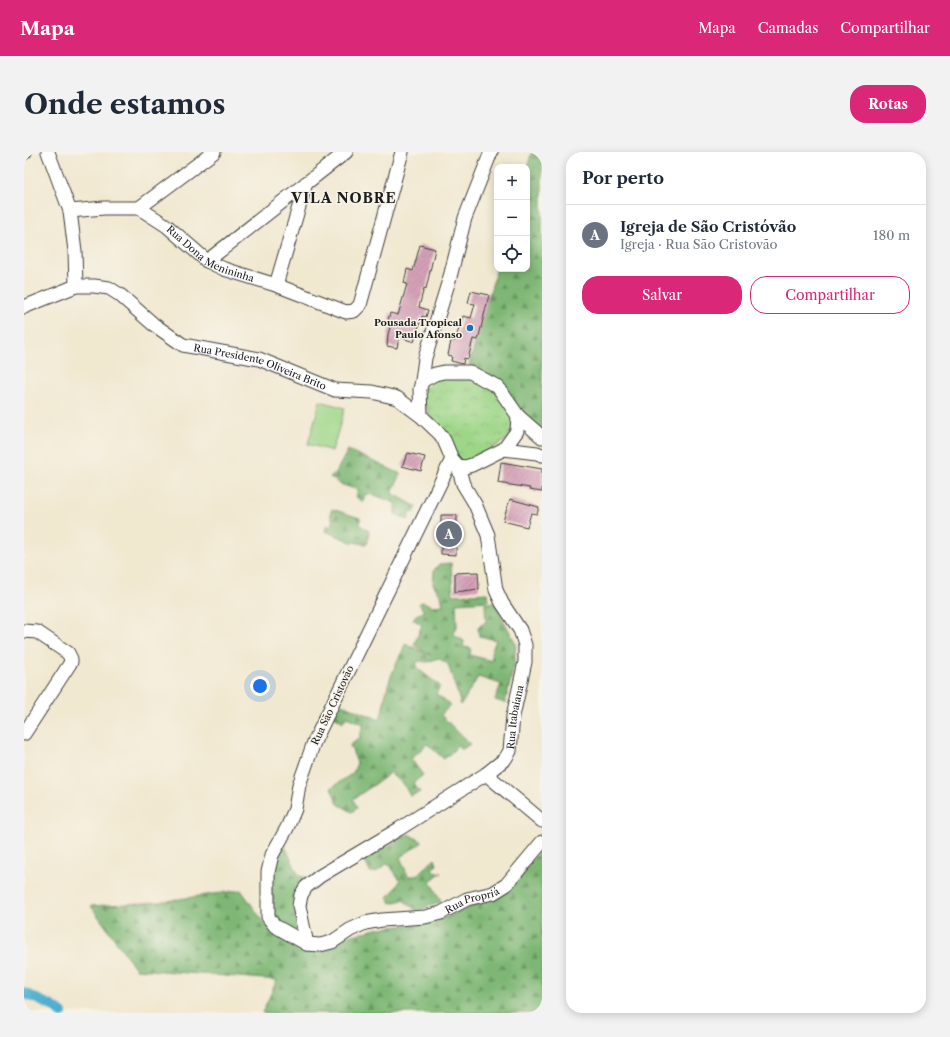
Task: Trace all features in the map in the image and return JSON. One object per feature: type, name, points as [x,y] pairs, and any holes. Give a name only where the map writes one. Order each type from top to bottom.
[{"type":"street","points":[[48,152],[70,211],[75,251],[76,286]]},
{"type":"street","points":[[207,262],[346,152]]},
{"type":"street","name":"Rua Dona Menininha","points":[[139,208],[167,226],[207,262],[224,270],[276,285],[346,312],[354,311],[360,305],[402,152]]},
{"type":"street","points":[[421,416],[421,385],[425,358],[450,277],[465,218],[491,152]]},
{"type":"street","points":[[70,211],[104,208],[139,208],[211,153]]},
{"type":"street","points":[[276,285],[306,183]]},
{"type":"street","name":"Rua Presidente Oliveira Brito","points":[[24,307],[76,286],[109,288],[183,345],[259,359],[335,390],[372,392],[397,398],[421,416],[440,434],[455,463]]},
{"type":"street","points":[[425,358],[444,372]]},
{"type":"street","points":[[397,398],[409,395],[435,374],[444,372],[470,372],[498,387],[518,416],[542,437]]},
{"type":"street","points":[[455,463],[472,465],[504,449],[517,431],[518,416]]},
{"type":"street","points":[[504,449],[542,455]]},
{"type":"street","name":"Rua Itabaiana","points":[[307,944],[299,906],[301,895],[306,887],[320,876],[399,829],[486,774],[505,759],[510,751],[513,716],[525,662],[525,645],[520,630],[502,603],[496,590],[488,534],[475,504],[463,484],[455,463]]},
{"type":"street","name":"Rua São Cristovão","points":[[307,944],[275,926],[268,917],[268,872],[272,855],[287,828],[295,809],[299,785],[314,742],[455,463]]},
{"type":"street","points":[[24,631],[37,632],[68,653],[72,659],[24,734]]},
{"type":"street","points":[[486,774],[542,821]]},
{"type":"street","name":"Rua Propriá","points":[[307,944],[320,945],[332,942],[350,930],[366,923],[382,920],[425,918],[441,913],[467,899],[493,893],[506,885],[542,842]]},
{"type":"green space","points":[[532,152],[542,155],[542,430],[522,411],[501,383],[469,365],[496,272],[530,272],[530,164],[528,164]]},
{"type":"green space","points":[[440,376],[471,378],[495,388],[513,414],[513,428],[506,440],[475,459],[460,462],[422,400],[423,389]]},
{"type":"green space","points":[[320,401],[345,408],[332,451],[308,444]]},
{"type":"green space","points":[[348,450],[401,474],[392,493],[417,507],[414,513],[410,511],[408,520],[395,514],[395,503],[374,495],[365,494],[363,502],[356,497],[358,490],[340,484],[330,477],[336,472]]},
{"type":"green space","points":[[332,509],[360,518],[360,525],[369,531],[367,544],[351,542],[325,531],[327,525],[332,528],[333,521],[330,514]]},
{"type":"green space","points":[[451,563],[453,595],[488,593],[489,601],[456,603],[457,627],[453,634],[464,641],[463,647],[471,648],[470,655],[492,661],[491,653],[496,640],[479,636],[478,627],[486,622],[485,604],[494,602],[516,644],[514,666],[505,703],[495,700],[501,684],[478,677],[461,705],[448,664],[438,658],[428,662],[417,661],[417,668],[440,686],[436,694],[451,705],[441,715],[470,744],[461,750],[458,746],[444,759],[427,744],[411,759],[423,775],[413,783],[420,792],[410,796],[404,785],[390,772],[384,778],[353,799],[357,808],[352,812],[338,804],[331,788],[353,773],[357,763],[350,745],[359,739],[364,724],[346,717],[343,722],[331,714],[337,702],[380,720],[388,684],[405,644],[431,655],[414,645],[422,625],[413,619],[416,615],[424,612],[419,603],[423,602],[433,606],[443,605],[441,596],[433,584],[434,570],[439,564]]},
{"type":"green space","points":[[408,834],[423,842],[400,857],[408,876],[417,876],[435,859],[437,865],[432,868],[435,873],[442,872],[430,881],[441,902],[417,911],[403,900],[391,903],[388,897],[397,887],[400,880],[388,863],[376,872],[370,872],[364,860]]},
{"type":"green space","points":[[283,842],[299,876],[309,878],[306,882],[302,939],[271,915],[271,872]]},
{"type":"green space","points":[[542,849],[542,1013],[262,1013],[277,980],[136,969],[91,906],[159,902],[241,890],[265,924],[302,949],[379,928],[432,923],[503,893]]},
{"type":"building","points":[[420,245],[435,249],[426,289],[424,288],[419,307],[428,310],[426,317],[422,316],[414,342],[399,337],[397,348],[387,346],[388,334],[392,321],[388,320],[390,313],[398,315],[407,284],[404,283],[407,269],[413,271]]},
{"type":"building","points":[[471,291],[489,295],[478,340],[473,339],[468,359],[464,358],[463,364],[451,361],[452,356],[448,355],[451,341],[455,341],[463,316],[471,318],[475,304],[468,303]]},
{"type":"building","points":[[408,453],[425,457],[421,471],[402,466]]},
{"type":"building","points":[[501,462],[542,469],[542,492],[529,490],[530,488],[498,483]]},
{"type":"building","points":[[510,499],[539,507],[537,514],[531,513],[527,527],[503,521]]},
{"type":"building","points":[[441,515],[457,515],[456,555],[441,554]]},
{"type":"building","points":[[478,572],[479,589],[455,592],[455,573]]},
{"type":"waterway","points":[[24,993],[52,1006],[62,1013]]},
{"type":"place","name":"Pousada Tropical Paulo Afonso","points":[[470,328]]},
{"type":"place","name":"Igreja de São Cristóvão","points":[[449,534]]},
{"type":"district","name":"VILA NOBRE","points":[[344,198]]}]
